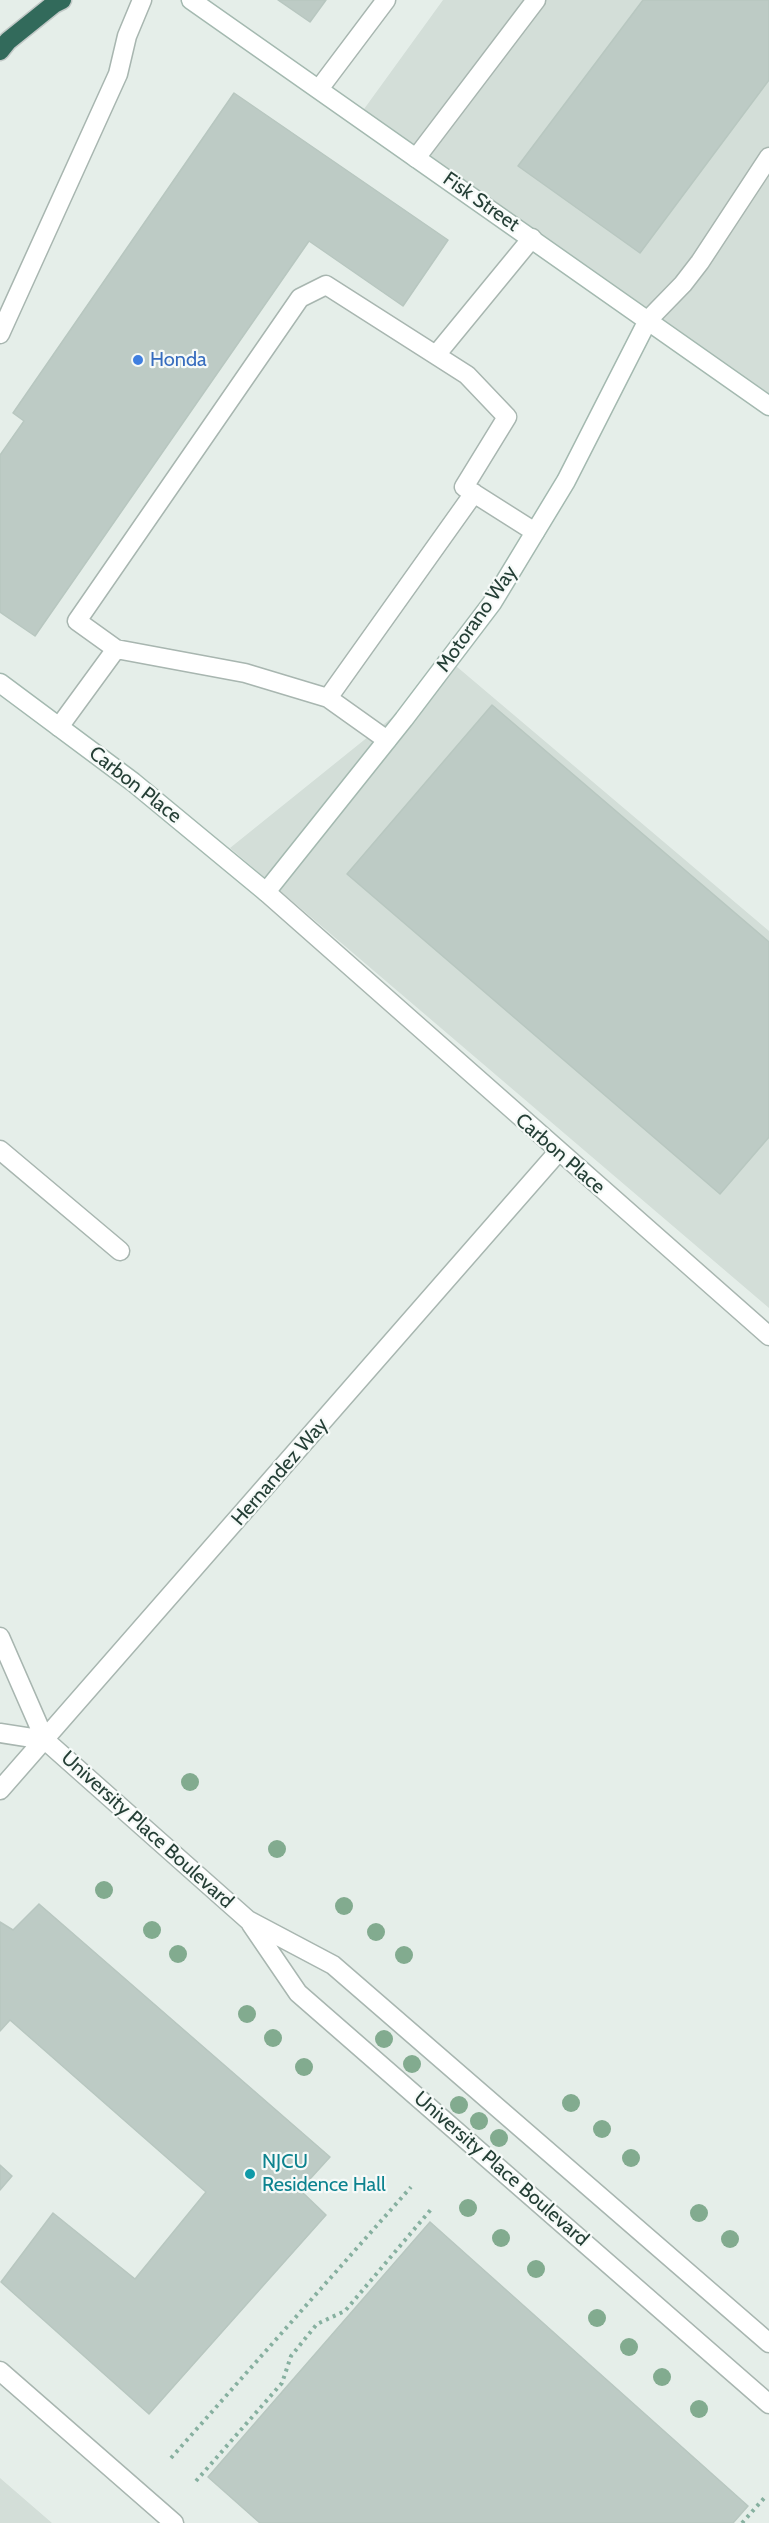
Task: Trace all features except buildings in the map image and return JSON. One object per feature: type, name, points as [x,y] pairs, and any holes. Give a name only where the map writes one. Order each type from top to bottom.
[{"type":"highway","points":[[0,51],[8,40],[62,0]]},
{"type":"street","points":[[0,334],[118,74],[127,36],[142,0]]},
{"type":"street","name":"Fisk Street","points":[[191,0],[769,406]]},
{"type":"street","points":[[319,89],[386,0]]},
{"type":"street","points":[[416,158],[536,0]]},
{"type":"street","name":"Motorano Way","points":[[266,892],[492,603],[566,481],[648,320],[683,284],[700,262],[769,157]]},
{"type":"street","points":[[436,355],[532,238]]},
{"type":"street","points":[[387,740],[328,698],[245,673],[116,650],[77,621],[300,298],[326,285],[467,375],[507,417],[464,487],[535,532]]},
{"type":"street","points":[[328,698],[474,493]]},
{"type":"street","points":[[59,727],[116,650]]},
{"type":"street","name":"Carbon Place","points":[[0,683],[133,782],[266,892],[769,1336]]},
{"type":"street","points":[[0,1150],[120,1251]]},
{"type":"street","name":"Hernandez Way","points":[[0,1790],[558,1152]]},
{"type":"street","points":[[0,1637],[45,1740]]},
{"type":"street","points":[[0,1733],[45,1740]]},
{"type":"street","name":"University Place Boulevard","points":[[45,1740],[248,1920],[333,1965],[769,2343]]},
{"type":"street","name":"University Place Boulevard","points":[[248,1920],[298,1993],[769,2404]]},
{"type":"street","points":[[0,2371],[174,2523]]},
{"type":"path","points":[[171,2458],[411,2187]]},
{"type":"path","points":[[196,2481],[282,2383],[291,2356],[317,2324],[345,2311],[434,2207]]},
{"type":"path","points":[[742,2523],[766,2496]]},
{"type":"shaded area","points":[[443,0],[769,0],[769,400],[359,116]]},
{"type":"shaded area","points":[[456,666],[769,931],[769,1308],[230,848]]},
{"type":"shaded area","points":[[0,2478],[52,2523],[0,2523]]},
{"type":"place","name":"Honda","points":[[138,360]]},
{"type":"place","name":"NJCU Residence Hall","points":[[250,2174]]}]
